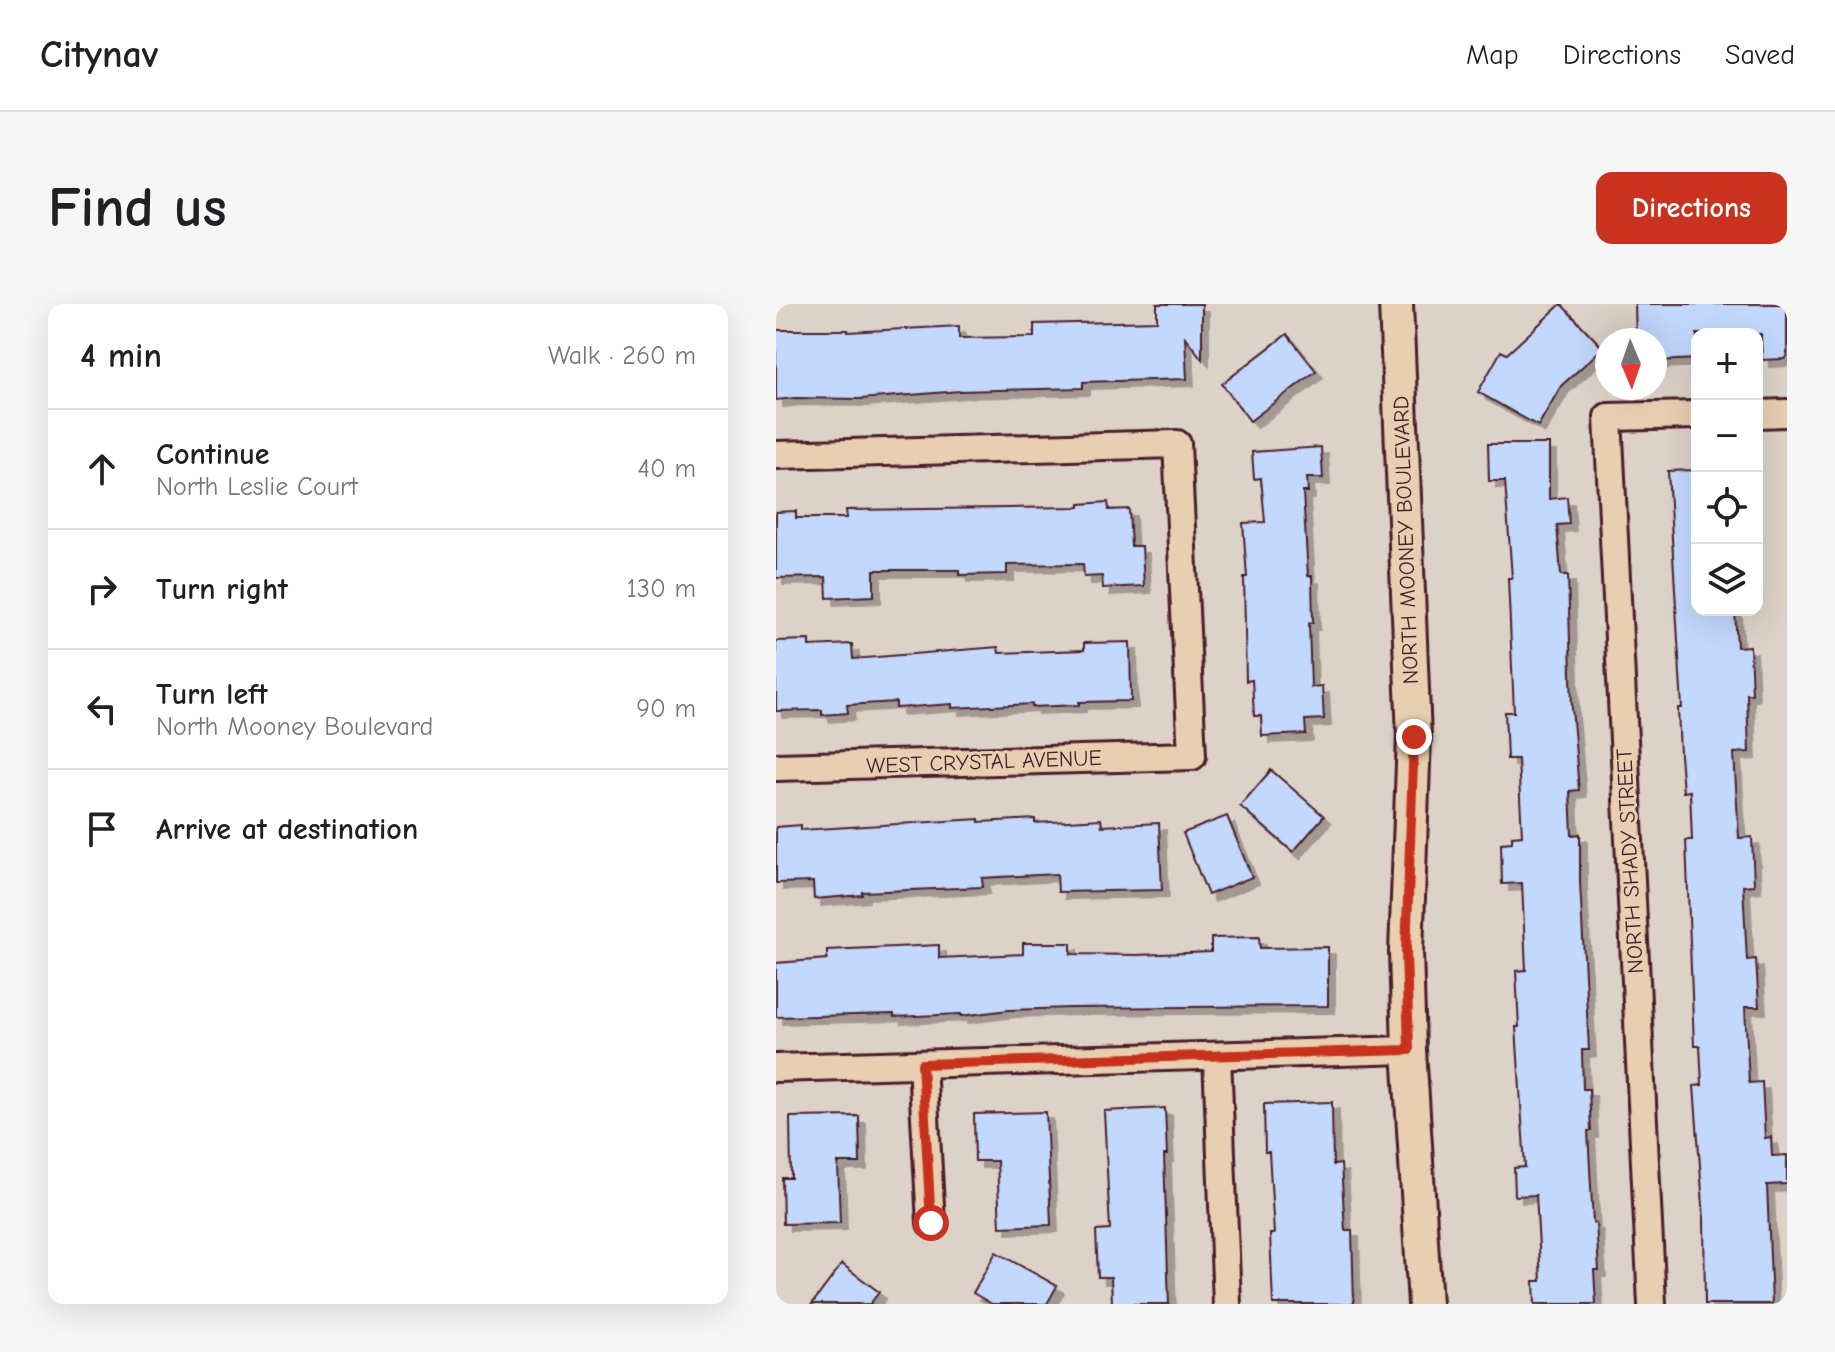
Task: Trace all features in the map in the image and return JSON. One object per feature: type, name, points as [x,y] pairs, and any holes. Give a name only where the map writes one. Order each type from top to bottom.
[{"type":"street","name":"NORTH MOONEY BOULEVARD","points":[[1396,304],[1414,737],[1406,952],[1425,1304]]},
{"type":"street","points":[[1763,414],[1787,413]]},
{"type":"street","name":"NORTH SHADY STREET","points":[[1652,1304],[1608,417],[1691,415]]},
{"type":"street","name":"WEST CRYSTAL AVENUE","points":[[776,455],[1177,444],[1192,756],[776,767]]},
{"type":"street","points":[[776,1068],[1409,1050]]},
{"type":"street","points":[[1217,1056],[1227,1304]]},
{"type":"street","points":[[922,1064],[931,1223]]},
{"type":"building","points":[[1157,304],[1202,304],[1202,359],[1185,337],[1187,379],[1083,382],[1083,388],[776,400],[776,330],[848,332],[959,326],[959,338],[1034,337],[1034,324],[1157,321]]},
{"type":"building","points":[[1561,304],[1595,340],[1595,355],[1561,386],[1538,426],[1478,392],[1501,351],[1507,354]]},
{"type":"building","points":[[1635,304],[1787,304],[1787,356],[1784,359],[1763,360],[1763,328],[1691,328],[1691,359],[1667,360],[1667,328],[1636,328]]},
{"type":"building","points":[[1287,334],[1316,371],[1250,421],[1222,384]]},
{"type":"building","points":[[1488,444],[1549,444],[1549,499],[1567,497],[1569,524],[1557,525],[1561,575],[1568,575],[1572,708],[1579,790],[1570,791],[1572,835],[1580,834],[1589,1050],[1582,1050],[1583,1089],[1589,1089],[1593,1223],[1596,1223],[1599,1270],[1594,1270],[1596,1304],[1535,1304],[1534,1281],[1541,1281],[1536,1195],[1515,1196],[1514,1168],[1525,1167],[1516,1027],[1519,1027],[1516,971],[1526,970],[1522,883],[1502,884],[1501,843],[1512,842],[1512,836],[1522,835],[1518,759],[1507,759],[1505,712],[1514,712],[1508,578],[1512,578],[1505,481],[1489,481]]},
{"type":"building","points":[[1321,447],[1323,478],[1307,478],[1308,492],[1303,492],[1308,576],[1312,576],[1313,623],[1309,623],[1311,687],[1322,686],[1324,719],[1305,720],[1306,734],[1262,736],[1261,716],[1254,716],[1252,680],[1246,681],[1244,577],[1247,577],[1243,523],[1265,522],[1261,478],[1254,479],[1252,452]]},
{"type":"building","points":[[1691,470],[1691,616],[1735,616],[1737,647],[1750,646],[1752,694],[1747,694],[1749,752],[1734,753],[1739,838],[1752,837],[1754,885],[1743,886],[1747,960],[1756,959],[1759,1007],[1745,1007],[1749,1083],[1762,1082],[1765,1138],[1771,1137],[1772,1156],[1787,1155],[1787,1184],[1767,1185],[1772,1304],[1705,1304],[1704,1219],[1694,1086],[1702,1085],[1700,1046],[1694,1046],[1686,840],[1692,840],[1690,791],[1683,792],[1680,755],[1678,708],[1682,708],[1668,471]]},
{"type":"building","points":[[1108,502],[1109,510],[1129,509],[1131,546],[1142,546],[1144,586],[1103,588],[1102,576],[1084,577],[1083,564],[1007,565],[1007,574],[960,575],[960,570],[874,570],[874,596],[827,598],[826,577],[776,578],[776,512],[796,511],[796,518],[847,518],[846,510],[1080,507],[1080,504]]},
{"type":"building","points":[[809,640],[809,646],[852,644],[853,659],[998,647],[999,653],[1084,650],[1084,643],[1130,642],[1131,701],[952,708],[952,704],[896,708],[896,702],[847,705],[848,713],[822,715],[822,710],[776,711],[776,641]]},
{"type":"building","points":[[1271,770],[1324,816],[1293,852],[1240,806]]},
{"type":"building","points":[[1227,816],[1252,877],[1208,895],[1183,833]]},
{"type":"building","points":[[979,819],[979,822],[1035,819],[1035,823],[1101,819],[1102,826],[1159,823],[1162,890],[1058,892],[1057,874],[982,878],[983,887],[862,892],[862,895],[814,899],[813,882],[776,883],[776,827],[801,825],[801,830]]},
{"type":"building","points":[[1259,937],[1260,948],[1328,947],[1328,1006],[1071,1008],[1009,1010],[961,1016],[776,1017],[776,963],[827,959],[827,950],[939,945],[939,958],[1023,954],[1023,943],[1071,943],[1071,954],[1136,955],[1211,952],[1211,938]]},
{"type":"building","points":[[1332,1102],[1333,1165],[1341,1164],[1345,1230],[1352,1230],[1354,1304],[1273,1304],[1270,1234],[1274,1234],[1269,1152],[1265,1152],[1264,1104]]},
{"type":"building","points":[[1165,1108],[1169,1304],[1112,1304],[1111,1277],[1098,1277],[1096,1231],[1110,1230],[1104,1111]]},
{"type":"building","points":[[1046,1112],[1051,1225],[1000,1227],[997,1161],[975,1161],[974,1114]]},
{"type":"building","points":[[859,1116],[860,1163],[838,1163],[840,1223],[783,1224],[782,1178],[791,1178],[790,1117]]},
{"type":"building","points":[[996,1252],[1057,1286],[1047,1304],[992,1304],[973,1293]]},
{"type":"building","points":[[842,1264],[879,1292],[870,1304],[812,1304]]},
{"type":"route","points":[[931,1223],[922,1064],[1409,1050],[1406,952],[1414,737]]}]
